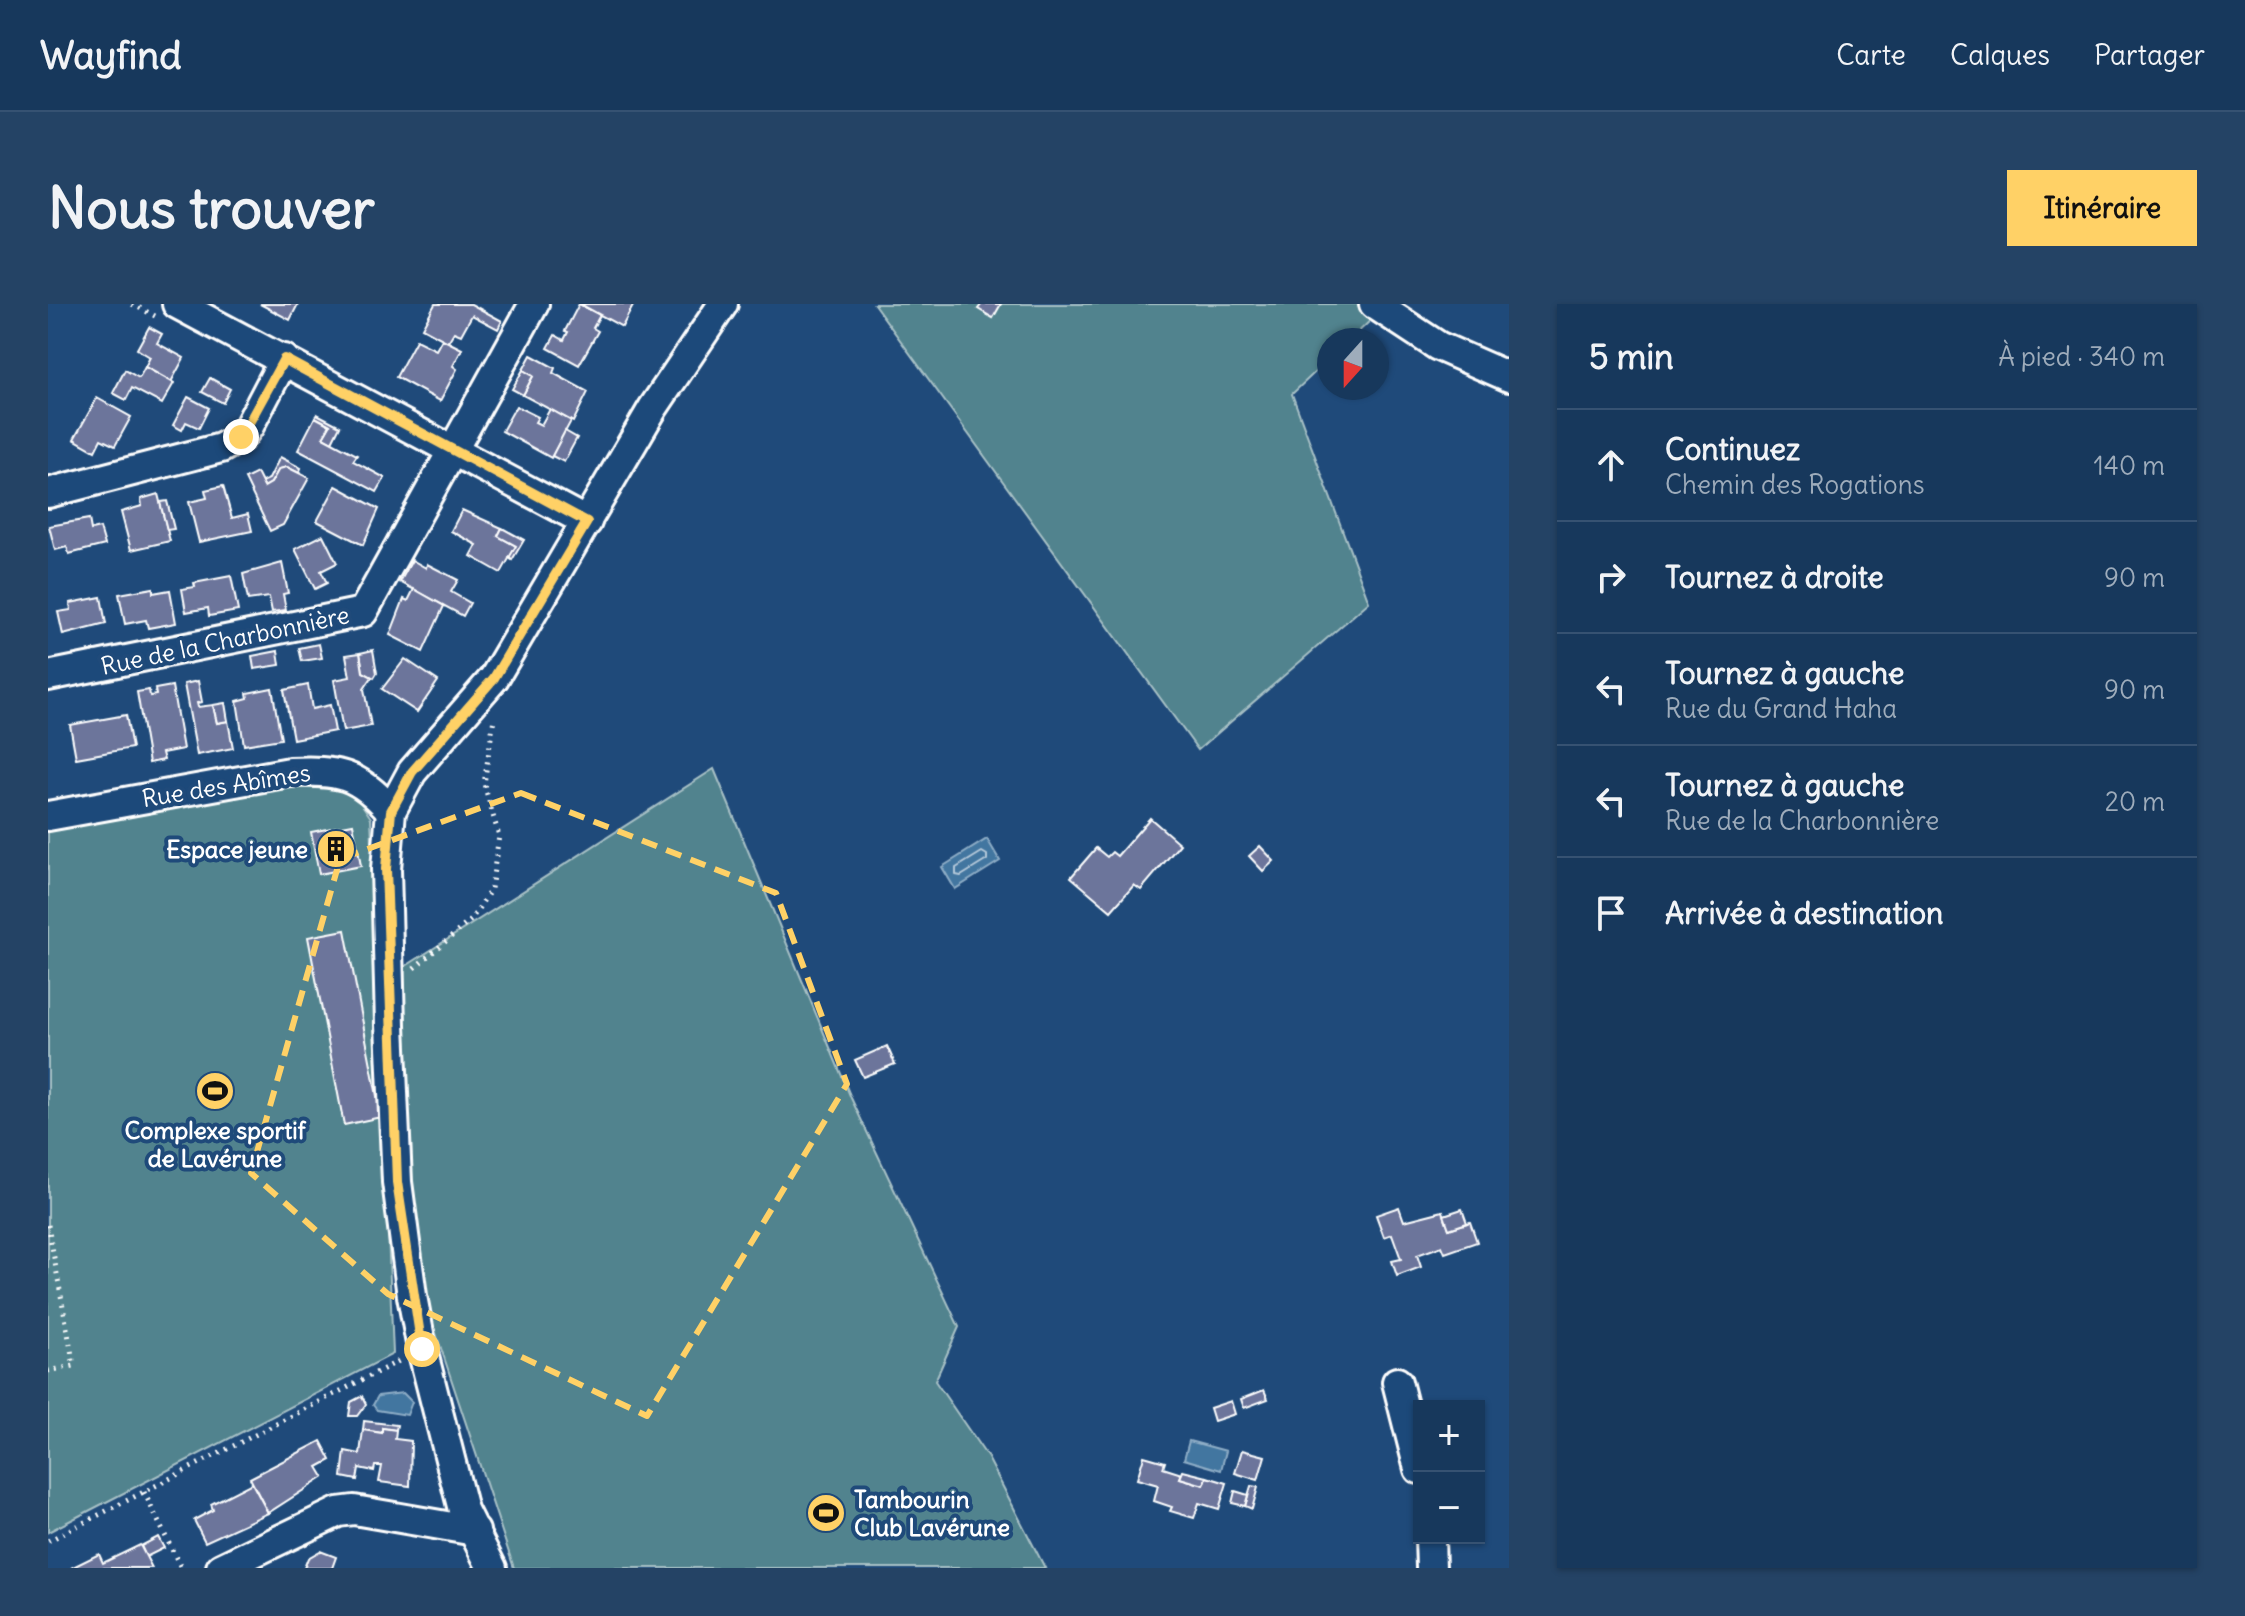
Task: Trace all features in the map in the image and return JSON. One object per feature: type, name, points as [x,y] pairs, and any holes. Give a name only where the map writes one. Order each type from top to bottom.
[{"type":"street","points":[[177,304],[208,311],[284,359],[587,522]]},
{"type":"street","name":"Rue de la Charbonnière","points":[[48,676],[363,612],[534,304]]},
{"type":"street","points":[[492,1568],[463,1510],[422,1349],[397,1182],[386,869],[391,811],[412,772],[487,686],[653,408],[723,304]]},
{"type":"street","points":[[1374,304],[1438,346],[1509,377]]},
{"type":"street","points":[[48,493],[221,448],[241,437],[284,359]]},
{"type":"street","name":"Rue des Abîmes","points":[[48,816],[290,772],[329,770],[354,778],[373,791],[391,811]]},
{"type":"street","points":[[1397,1382],[1413,1445]]},
{"type":"street","points":[[221,1568],[338,1512],[354,1510],[475,1531]]},
{"type":"street","points":[[1430,1544],[1431,1568]]},
{"type":"path","points":[[409,973],[471,920],[491,889],[499,836],[484,784],[496,707],[487,686]]},
{"type":"path","points":[[48,1225],[74,1366],[48,1371]]},
{"type":"path","points":[[48,1541],[422,1349]]},
{"type":"path","points":[[144,1492],[181,1568]]},
{"type":"highlighted area","points":[[521,793],[776,893],[847,1084],[647,1416],[388,1294],[251,1173],[340,859]]},
{"type":"green space","points":[[874,304],[1358,304],[1375,316],[1362,328],[1317,328],[1317,370],[1292,394],[1369,602],[1198,750]]},
{"type":"green space","points":[[714,769],[851,1098],[959,1327],[935,1381],[988,1458],[1045,1568],[514,1568],[414,1267],[395,973]]},
{"type":"green space","name":"Complexe sportif de Lavérune","points":[[322,782],[354,793],[371,818],[393,1354],[48,1532],[48,829]]},
{"type":"water","points":[[987,839],[1000,861],[955,889],[942,867]]},
{"type":"water","points":[[403,1393],[412,1402],[407,1415],[377,1410],[373,1405],[378,1396]]},
{"type":"water","points":[[1189,1441],[1226,1451],[1221,1470],[1184,1459]]},
{"type":"building","points":[[260,304],[298,304],[290,320]]},
{"type":"building","points":[[435,304],[471,304],[502,321],[498,329],[472,315],[461,335],[454,332],[448,342],[422,328]]},
{"type":"building","points":[[579,304],[600,315],[593,328],[598,331],[579,365],[548,348],[555,335],[564,340],[568,332],[565,331]]},
{"type":"building","points":[[580,304],[634,304],[622,327]]},
{"type":"building","points":[[982,304],[1001,304],[993,318],[978,309]]},
{"type":"building","points":[[149,327],[162,334],[157,343],[184,358],[171,382],[145,367],[150,357],[137,349]]},
{"type":"building","points":[[442,339],[462,349],[453,366],[457,369],[440,401],[396,377],[416,340],[436,350]]},
{"type":"building","points":[[531,355],[555,368],[553,373],[588,392],[573,422],[523,395],[533,376],[523,370]]},
{"type":"building","points":[[145,367],[174,383],[162,404],[132,388],[126,400],[113,393],[125,370],[139,378]]},
{"type":"building","points":[[523,370],[533,376],[523,395],[512,389]]},
{"type":"building","points":[[210,378],[230,389],[223,403],[202,392]]},
{"type":"building","points":[[188,397],[209,408],[199,428],[186,422],[182,430],[173,425]]},
{"type":"building","points":[[97,398],[131,417],[115,446],[101,439],[95,451],[74,439]]},
{"type":"building","points":[[516,406],[538,417],[535,422],[541,425],[550,409],[571,421],[551,458],[502,431]]},
{"type":"building","points":[[317,414],[340,426],[332,442],[323,437],[330,425],[315,417]]},
{"type":"building","points":[[315,417],[330,425],[323,437],[357,455],[353,461],[385,478],[377,492],[298,450]]},
{"type":"building","points":[[565,431],[577,438],[564,462],[552,456]]},
{"type":"building","points":[[280,457],[301,468],[299,473],[287,467],[279,469],[271,483],[264,487],[262,482],[269,479]]},
{"type":"building","points":[[287,467],[309,478],[283,525],[270,531],[245,479],[257,473],[264,487],[271,483],[279,469]]},
{"type":"building","points":[[223,486],[232,518],[248,514],[252,531],[199,542],[189,502],[207,498],[205,490]]},
{"type":"building","points":[[336,486],[379,509],[363,545],[317,521]]},
{"type":"building","points":[[158,494],[170,541],[131,550],[121,512],[142,506],[141,499]]},
{"type":"building","points":[[167,501],[174,529],[167,530],[160,502]]},
{"type":"building","points":[[462,510],[502,528],[498,536],[516,546],[501,573],[471,556],[477,545],[451,531]]},
{"type":"building","points":[[89,519],[91,530],[100,528],[105,545],[69,554],[67,547],[55,550],[49,526]]},
{"type":"building","points":[[502,528],[524,540],[512,560],[509,558],[516,546],[498,536]]},
{"type":"building","points":[[323,535],[337,563],[321,571],[327,583],[315,589],[295,549]]},
{"type":"building","points":[[412,560],[458,580],[451,592],[470,603],[463,616],[400,582]]},
{"type":"building","points":[[282,563],[288,593],[283,594],[286,610],[272,612],[269,597],[248,600],[243,574]]},
{"type":"building","points":[[231,576],[238,611],[209,616],[208,608],[186,612],[182,589],[195,587],[194,583]]},
{"type":"building","points":[[153,588],[153,593],[170,590],[176,623],[148,628],[146,620],[125,624],[119,594]]},
{"type":"building","points":[[414,589],[444,606],[423,652],[390,635],[404,599],[408,601]]},
{"type":"building","points":[[101,597],[106,624],[63,635],[58,612],[71,610],[70,603]]},
{"type":"building","points":[[319,644],[322,658],[302,661],[299,648]]},
{"type":"building","points":[[373,650],[377,673],[374,678],[363,672],[360,653]]},
{"type":"building","points":[[278,651],[280,665],[254,669],[252,656]]},
{"type":"building","points":[[360,653],[363,672],[372,677],[364,689],[371,726],[343,731],[334,680],[350,677],[346,655]]},
{"type":"building","points":[[405,659],[438,681],[417,712],[382,689]]},
{"type":"building","points":[[198,681],[202,702],[197,703],[198,707],[213,705],[217,723],[228,721],[233,748],[197,755],[184,684]]},
{"type":"building","points":[[308,685],[312,709],[330,705],[335,731],[293,739],[284,690]]},
{"type":"building","points":[[172,686],[183,749],[162,753],[164,760],[149,763],[137,692],[149,690],[150,696],[156,695],[155,689]]},
{"type":"building","points":[[272,688],[281,739],[244,745],[237,701],[248,698],[247,693]]},
{"type":"building","points":[[225,703],[228,721],[217,723],[213,705]]},
{"type":"building","points":[[126,715],[132,748],[76,758],[70,725]]},
{"type":"building","points":[[1150,818],[1180,844],[1141,890],[1134,885],[1111,911],[1071,877],[1096,848],[1107,857],[1112,852],[1117,856]]},
{"type":"building","name":"Espace jeune","points":[[353,824],[361,866],[319,874],[311,832]]},
{"type":"building","points":[[1260,846],[1274,861],[1263,871],[1249,856]]},
{"type":"building","points":[[345,930],[381,1117],[344,1125],[308,937]]},
{"type":"building","points":[[887,1046],[895,1064],[863,1077],[855,1060]]},
{"type":"building","points":[[1399,1207],[1404,1221],[1443,1211],[1449,1229],[1470,1222],[1477,1242],[1445,1253],[1442,1246],[1417,1255],[1421,1267],[1397,1276],[1392,1261],[1401,1259],[1392,1234],[1384,1237],[1376,1215]]},
{"type":"building","points":[[1462,1209],[1467,1223],[1449,1229],[1444,1215]]},
{"type":"building","points":[[1264,1390],[1268,1399],[1244,1408],[1241,1399]]},
{"type":"building","points":[[362,1396],[366,1404],[357,1416],[349,1416],[351,1402]]},
{"type":"building","points":[[1231,1401],[1235,1414],[1214,1421],[1210,1408]]},
{"type":"building","points":[[364,1421],[397,1425],[396,1430],[382,1428],[382,1433],[363,1430]]},
{"type":"building","points":[[382,1428],[396,1430],[395,1439],[411,1441],[410,1486],[379,1482],[382,1466],[375,1466],[374,1471],[359,1468],[357,1480],[342,1477],[345,1451],[360,1454],[363,1430],[382,1433]]},
{"type":"building","points":[[321,1441],[331,1460],[318,1467],[324,1477],[268,1513],[250,1478]]},
{"type":"building","points":[[1242,1450],[1265,1456],[1258,1480],[1235,1473]]},
{"type":"building","points":[[1144,1456],[1165,1462],[1163,1468],[1182,1474],[1180,1478],[1204,1485],[1207,1477],[1227,1483],[1219,1509],[1199,1503],[1194,1518],[1170,1511],[1172,1507],[1154,1501],[1158,1485],[1137,1479]]},
{"type":"building","points":[[1183,1471],[1207,1477],[1204,1485],[1180,1478]]},
{"type":"building","points":[[252,1483],[268,1513],[205,1542],[194,1520],[213,1510],[211,1504]]},
{"type":"building","points":[[1251,1486],[1258,1487],[1252,1509],[1245,1506]]},
{"type":"building","points":[[1235,1491],[1248,1495],[1245,1506],[1232,1503]]},
{"type":"building","points":[[158,1537],[164,1548],[146,1557],[141,1546]]},
{"type":"building","points":[[140,1545],[152,1568],[71,1568],[99,1554],[103,1563]]},
{"type":"building","points":[[320,1551],[336,1557],[332,1568],[304,1568],[308,1558]]},
{"type":"place","name":"Espace jeune","points":[[336,849]]},
{"type":"place","name":"Complexe sportif de Lavérune","points":[[215,1091]]},
{"type":"place","name":"Tambourin Club Lavérune","points":[[826,1513]]},
{"type":"route","points":[[241,437],[284,359],[587,522],[494,678],[412,772],[391,811],[386,869],[397,1182],[422,1349]]}]
